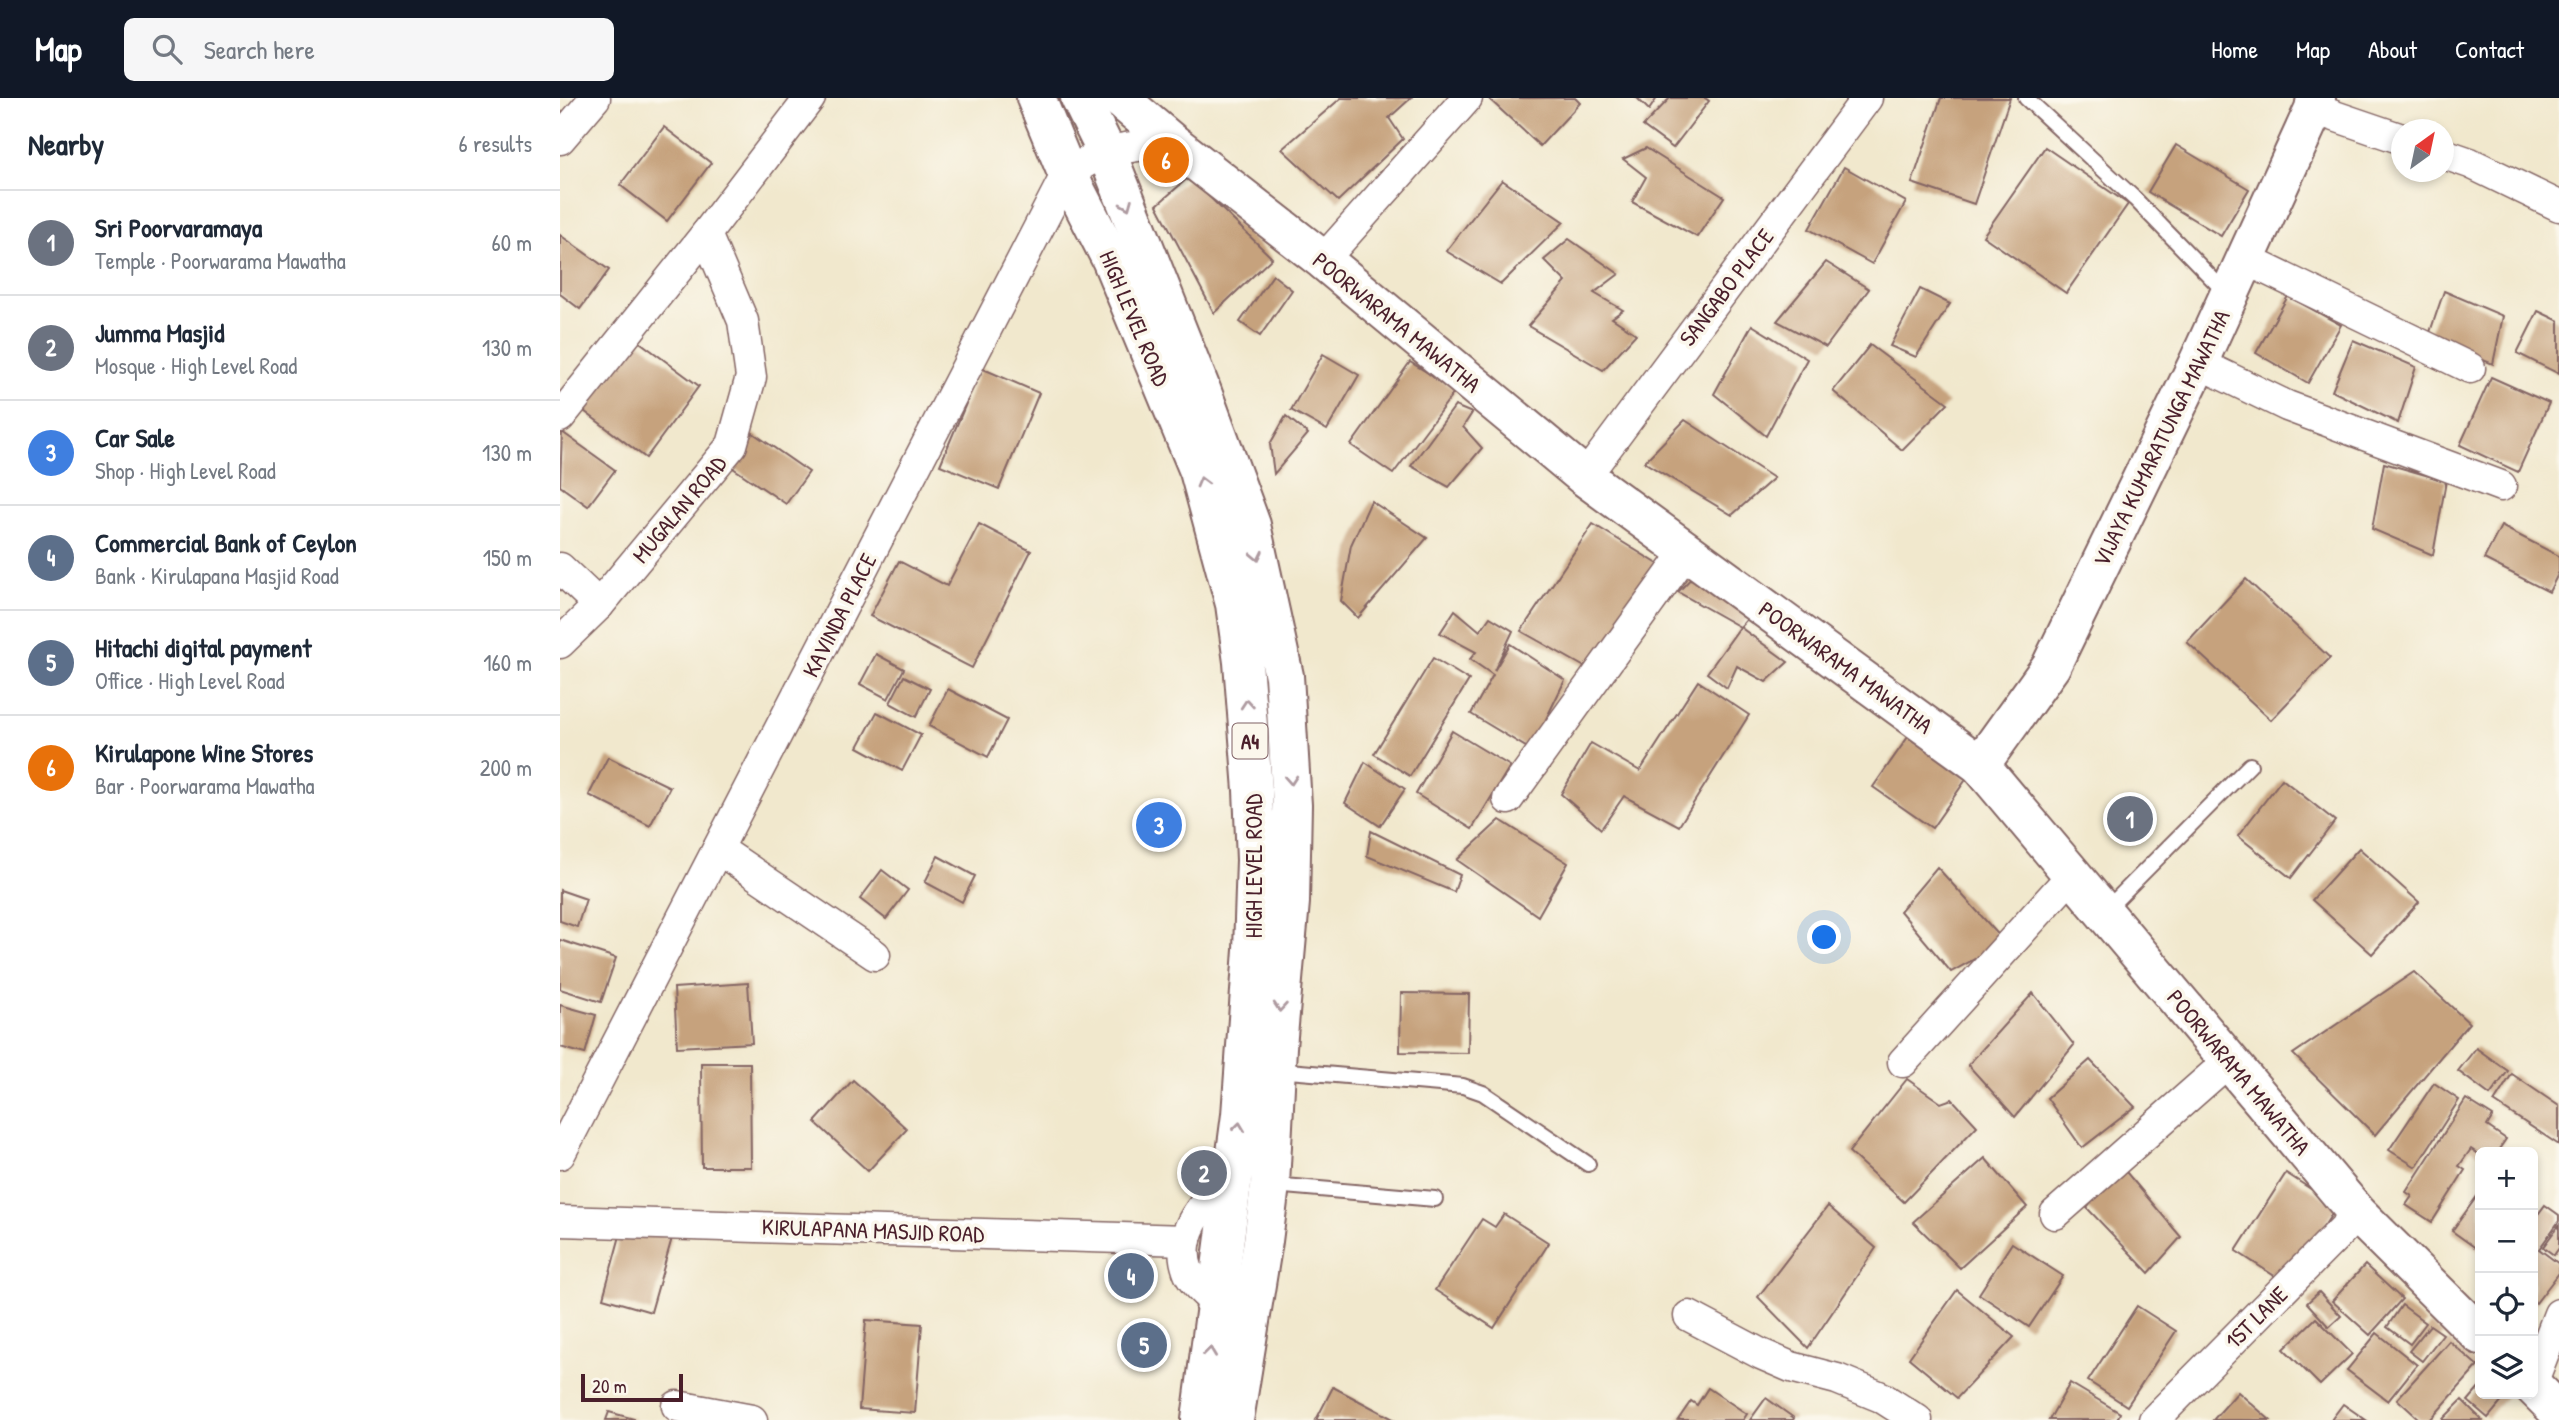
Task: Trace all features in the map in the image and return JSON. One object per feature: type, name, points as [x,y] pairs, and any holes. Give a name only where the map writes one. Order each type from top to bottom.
[{"type":"main road","name":"HIGH LEVEL ROAD","points":[[1036,98],[1067,173],[1111,259],[1199,471],[1235,604],[1244,675],[1256,860],[1253,950],[1241,1115],[1201,1420]]},
{"type":"main road","name":"HIGH LEVEL ROAD","points":[[1080,98],[1105,151],[1202,392],[1251,525],[1284,677],[1292,805],[1290,902],[1276,1070],[1270,1185],[1234,1420]]},
{"type":"main road","name":"POORWARAMA MAWATHA","points":[[1119,98],[1323,260],[1585,477],[1980,765],[2358,1214],[2475,1330]]},
{"type":"main road","name":"VIJAYA KUMARATUNGA MAWATHA","points":[[1980,765],[2051,666],[2198,363],[2315,103]]},
{"type":"main road","points":[[2538,1389],[2559,1412]]},
{"type":"street","points":[[560,139],[595,98]]},
{"type":"street","points":[[560,417],[810,98]]},
{"type":"street","points":[[1323,260],[1467,98]]},
{"type":"street","name":"SANGABO PLACE","points":[[1585,477],[1867,98]]},
{"type":"street","points":[[2315,103],[2391,134]]},
{"type":"street","points":[[1067,173],[1105,151],[1170,141]]},
{"type":"street","points":[[2454,157],[2559,206]]},
{"type":"street","name":"KAVINDA PLACE","points":[[560,1154],[1067,173]]},
{"type":"street","name":"MUGALAN ROAD","points":[[560,643],[599,605],[732,445],[751,377],[743,321],[706,234]]},
{"type":"street","points":[[2245,259],[2470,368]]},
{"type":"street","points":[[2198,363],[2287,406],[2501,486]]},
{"type":"street","points":[[1508,799],[1686,551]]},
{"type":"street","points":[[560,568],[599,605]]},
{"type":"street","points":[[718,849],[875,955]]},
{"type":"street","points":[[1903,1062],[2073,874]]},
{"type":"street","points":[[2055,1214],[2230,1060]]},
{"type":"street","points":[[1216,1304],[1188,1273],[1186,1240],[1188,1229],[1198,1211],[1233,1173]]},
{"type":"street","name":"1ST LANE","points":[[2154,1420],[2358,1214]]},
{"type":"street","name":"KIRULAPANA MASJID ROAD","points":[[560,1221],[1186,1240]]},
{"type":"street","points":[[2538,1371],[2559,1314]]},
{"type":"street","points":[[1689,1316],[1791,1367],[1837,1379],[1881,1397],[1917,1420]]},
{"type":"street","points":[[677,1406],[752,1420]]},
{"type":"lane","points":[[2026,98],[2135,199],[2228,296]]},
{"type":"lane","points":[[2104,912],[2250,765]]},
{"type":"lane","points":[[1276,1070],[1463,1086],[1483,1093],[1588,1164]]},
{"type":"lane","points":[[1270,1185],[1435,1199]]},
{"type":"building","points":[[1341,98],[1411,98],[1389,118],[1403,139],[1338,201],[1282,149]]},
{"type":"building","points":[[1488,98],[1575,98],[1580,103],[1540,146]]},
{"type":"building","points":[[1637,98],[1657,98],[1649,110]]},
{"type":"building","points":[[1670,98],[1705,98],[1709,101],[1673,148],[1643,126]]},
{"type":"building","points":[[1941,98],[2010,98],[1974,204],[1912,183]]},
{"type":"building","points":[[664,127],[711,163],[667,221],[620,185]]},
{"type":"building","points":[[2176,145],[2249,189],[2221,236],[2148,192]]},
{"type":"building","points":[[2045,147],[2128,204],[2066,293],[1983,236]]},
{"type":"building","points":[[1646,148],[1724,197],[1697,237],[1632,202],[1646,177],[1623,159]]},
{"type":"building","points":[[1844,167],[1906,202],[1872,264],[1809,229]]},
{"type":"building","points":[[1189,177],[1272,258],[1214,313],[1157,205]]},
{"type":"building","points":[[1502,180],[1564,222],[1501,284],[1446,251]]},
{"type":"building","points":[[560,235],[609,270],[580,309],[560,294]]},
{"type":"building","points":[[1569,239],[1619,274],[1594,293],[1623,310],[1612,318],[1636,334],[1603,370],[1528,326],[1566,282],[1544,260]]},
{"type":"building","points":[[1826,262],[1869,289],[1826,347],[1777,321]]},
{"type":"building","points":[[1273,275],[1292,290],[1260,336],[1240,322]]},
{"type":"building","points":[[1920,289],[1950,304],[1916,357],[1890,346]]},
{"type":"building","points":[[2444,291],[2503,316],[2493,364],[2428,338]]},
{"type":"building","points":[[2288,296],[2341,325],[2308,383],[2256,353]]},
{"type":"building","points":[[2538,311],[2559,321],[2559,374],[2517,353]]},
{"type":"building","points":[[1752,325],[1807,359],[1766,436],[1714,394]]},
{"type":"building","points":[[637,340],[699,386],[646,458],[584,411]]},
{"type":"building","points":[[2353,340],[2416,367],[2398,423],[2332,391]]},
{"type":"building","points":[[1870,345],[1948,403],[1902,450],[1833,391]]},
{"type":"building","points":[[1323,354],[1359,375],[1327,430],[1291,410]]},
{"type":"building","points":[[1410,362],[1456,390],[1393,474],[1351,445]]},
{"type":"building","points":[[981,368],[1039,393],[999,489],[940,465]]},
{"type":"building","points":[[2491,377],[2549,403],[2518,472],[2460,445]]},
{"type":"building","points":[[1455,406],[1472,413],[1463,427],[1482,448],[1449,487],[1411,466]]},
{"type":"building","points":[[1286,416],[1308,434],[1274,474],[1270,444]]},
{"type":"building","points":[[1685,420],[1774,478],[1732,515],[1644,462]]},
{"type":"building","points":[[562,432],[615,470],[588,506],[560,486]]},
{"type":"building","points":[[753,433],[809,472],[786,504],[730,466]]},
{"type":"building","points":[[2384,463],[2446,481],[2433,555],[2372,529]]},
{"type":"building","points":[[1371,501],[1427,538],[1358,618],[1341,601],[1351,545]]},
{"type":"building","points":[[979,524],[1031,551],[972,668],[870,616],[899,561],[947,586]]},
{"type":"building","points":[[1593,524],[1666,569],[1590,670],[1521,631]]},
{"type":"building","points":[[2501,526],[2559,556],[2559,572],[2549,592],[2484,559]]},
{"type":"building","points":[[1698,571],[1756,609],[1740,627],[1678,592]]},
{"type":"building","points":[[2246,579],[2330,658],[2271,720],[2187,642]]},
{"type":"building","points":[[1455,610],[1480,631],[1490,617],[1513,631],[1494,671],[1510,644],[1565,680],[1531,750],[1471,714],[1493,675],[1470,659],[1476,652],[1440,633]]},
{"type":"building","points":[[1740,627],[1788,662],[1766,682],[1737,666],[1727,688],[1707,673]]},
{"type":"building","points":[[876,654],[904,669],[888,699],[860,684]]},
{"type":"building","points":[[1433,658],[1469,680],[1410,776],[1374,754]]},
{"type":"building","points":[[904,676],[930,689],[916,717],[890,703]]},
{"type":"building","points":[[1698,681],[1749,715],[1679,826],[1624,796],[1601,829],[1561,794],[1591,743],[1640,771]]},
{"type":"building","points":[[948,689],[1007,720],[988,757],[929,726]]},
{"type":"building","points":[[877,712],[921,735],[902,771],[858,747]]},
{"type":"building","points":[[1452,731],[1510,766],[1472,829],[1416,794]]},
{"type":"building","points":[[1908,737],[1967,778],[1932,828],[1873,787]]},
{"type":"building","points":[[608,757],[670,787],[650,826],[589,795]]},
{"type":"building","points":[[1365,762],[1405,789],[1380,826],[1345,803]]},
{"type":"building","points":[[2282,779],[2335,821],[2291,878],[2238,836]]},
{"type":"building","points":[[1500,820],[1568,863],[1538,916],[1457,860]]},
{"type":"building","points":[[1371,831],[1460,875],[1454,892],[1367,856]]},
{"type":"building","points":[[2359,848],[2419,902],[2372,954],[2312,900]]},
{"type":"building","points":[[938,856],[975,876],[962,902],[925,882]]},
{"type":"building","points":[[1937,867],[2005,942],[1951,972],[1900,911]]},
{"type":"building","points":[[882,870],[908,890],[886,919],[860,899]]},
{"type":"building","points":[[560,890],[586,899],[577,927],[560,921]]},
{"type":"building","points":[[560,940],[616,958],[601,1002],[560,989]]},
{"type":"building","points":[[2414,972],[2469,1023],[2375,1135],[2293,1054]]},
{"type":"building","points":[[748,983],[752,1043],[677,1047],[674,988]]},
{"type":"building","points":[[1401,993],[1469,994],[1468,1053],[1400,1052]]},
{"type":"building","points":[[2033,993],[2074,1045],[2015,1117],[1968,1065]]},
{"type":"building","points":[[560,1005],[596,1015],[585,1054],[560,1047]]},
{"type":"building","points":[[2476,1048],[2508,1071],[2490,1095],[2458,1071]]},
{"type":"building","points":[[2090,1060],[2135,1107],[2082,1148],[2047,1098]]},
{"type":"building","points":[[701,1063],[750,1063],[751,1167],[702,1167]]},
{"type":"building","points":[[2512,1074],[2559,1106],[2559,1145],[2494,1102]]},
{"type":"building","points":[[1907,1079],[1941,1103],[1952,1099],[1977,1126],[1904,1202],[1849,1152]]},
{"type":"building","points":[[853,1080],[907,1129],[868,1171],[815,1122]]},
{"type":"building","points":[[2434,1083],[2459,1100],[2416,1167],[2389,1150]]},
{"type":"building","points":[[2466,1099],[2493,1116],[2487,1126],[2506,1139],[2500,1147],[2475,1147],[2475,1152],[2471,1149],[2459,1166],[2465,1170],[2432,1222],[2406,1205],[2412,1196],[2406,1192]]},
{"type":"building","points":[[1985,1158],[2027,1207],[1960,1268],[1913,1222]]},
{"type":"building","points":[[2121,1166],[2181,1237],[2149,1273],[2087,1208]]},
{"type":"building","points":[[2286,1173],[2337,1206],[2287,1284],[2236,1251]]},
{"type":"building","points":[[2475,1199],[2475,1247],[2452,1231]]},
{"type":"building","points":[[2545,1205],[2559,1215],[2559,1221],[2539,1249],[2559,1264],[2559,1273],[2538,1300],[2538,1273],[2538,1214]]},
{"type":"building","points":[[1828,1206],[1876,1248],[1808,1348],[1758,1297]]},
{"type":"building","points":[[1504,1214],[1549,1243],[1494,1328],[1435,1290],[1482,1219],[1495,1227]]},
{"type":"building","points":[[623,1225],[672,1238],[651,1312],[603,1298]]},
{"type":"building","points":[[2559,1225],[2559,1248],[2554,1255],[2543,1247]]},
{"type":"building","points":[[2012,1243],[2063,1276],[2029,1327],[1979,1294]]},
{"type":"building","points":[[2365,1265],[2402,1299],[2370,1335],[2332,1301]]},
{"type":"building","points":[[1957,1290],[2014,1337],[1957,1398],[1909,1358]]},
{"type":"building","points":[[2319,1292],[2341,1316],[2329,1327],[2307,1303]]},
{"type":"building","points":[[2402,1305],[2426,1323],[2410,1344],[2387,1327]]},
{"type":"building","points":[[2137,1306],[2176,1331],[2127,1406],[2088,1381]]},
{"type":"building","points":[[2316,1318],[2352,1354],[2320,1385],[2284,1349]]},
{"type":"building","points":[[866,1320],[922,1324],[915,1413],[859,1409]]},
{"type":"building","points":[[2430,1325],[2443,1334],[2422,1361],[2409,1351]]},
{"type":"building","points":[[2377,1333],[2417,1365],[2388,1401],[2347,1370]]},
{"type":"building","points":[[2449,1341],[2475,1363],[2475,1369],[2430,1420],[2420,1420],[2397,1399]]},
{"type":"building","points":[[2070,1383],[2120,1413],[2117,1420],[2049,1420]]},
{"type":"building","points":[[1333,1387],[1395,1420],[1316,1420]]},
{"type":"building","points":[[1708,1388],[1747,1414],[1743,1420],[1678,1420],[1691,1401],[1697,1405]]},
{"type":"building","points":[[2238,1392],[2270,1420],[2213,1420]]},
{"type":"building","points":[[2475,1393],[2475,1399],[2504,1399],[2488,1418],[2468,1401]]},
{"type":"building","points":[[1766,1398],[1794,1418],[1793,1420],[1750,1420]]},
{"type":"building","points":[[2462,1400],[2482,1420],[2442,1420]]},
{"type":"building","points":[[2343,1404],[2366,1420],[2331,1420]]},
{"type":"building","points":[[609,1412],[634,1419],[634,1420],[606,1420]]},
{"type":"place","name":"Kirulapone Wine Stores","points":[[1166,160]]},
{"type":"place","name":"Sri Poorvaramaya","points":[[2130,819]]},
{"type":"place","name":"Car Sale","points":[[1159,825]]},
{"type":"place","name":"Jumma Masjid","points":[[1204,1173]]},
{"type":"place","name":"Commercial Bank of Ceylon","points":[[1131,1276]]},
{"type":"place","name":"Hitachi digital payment","points":[[1144,1345]]}]
